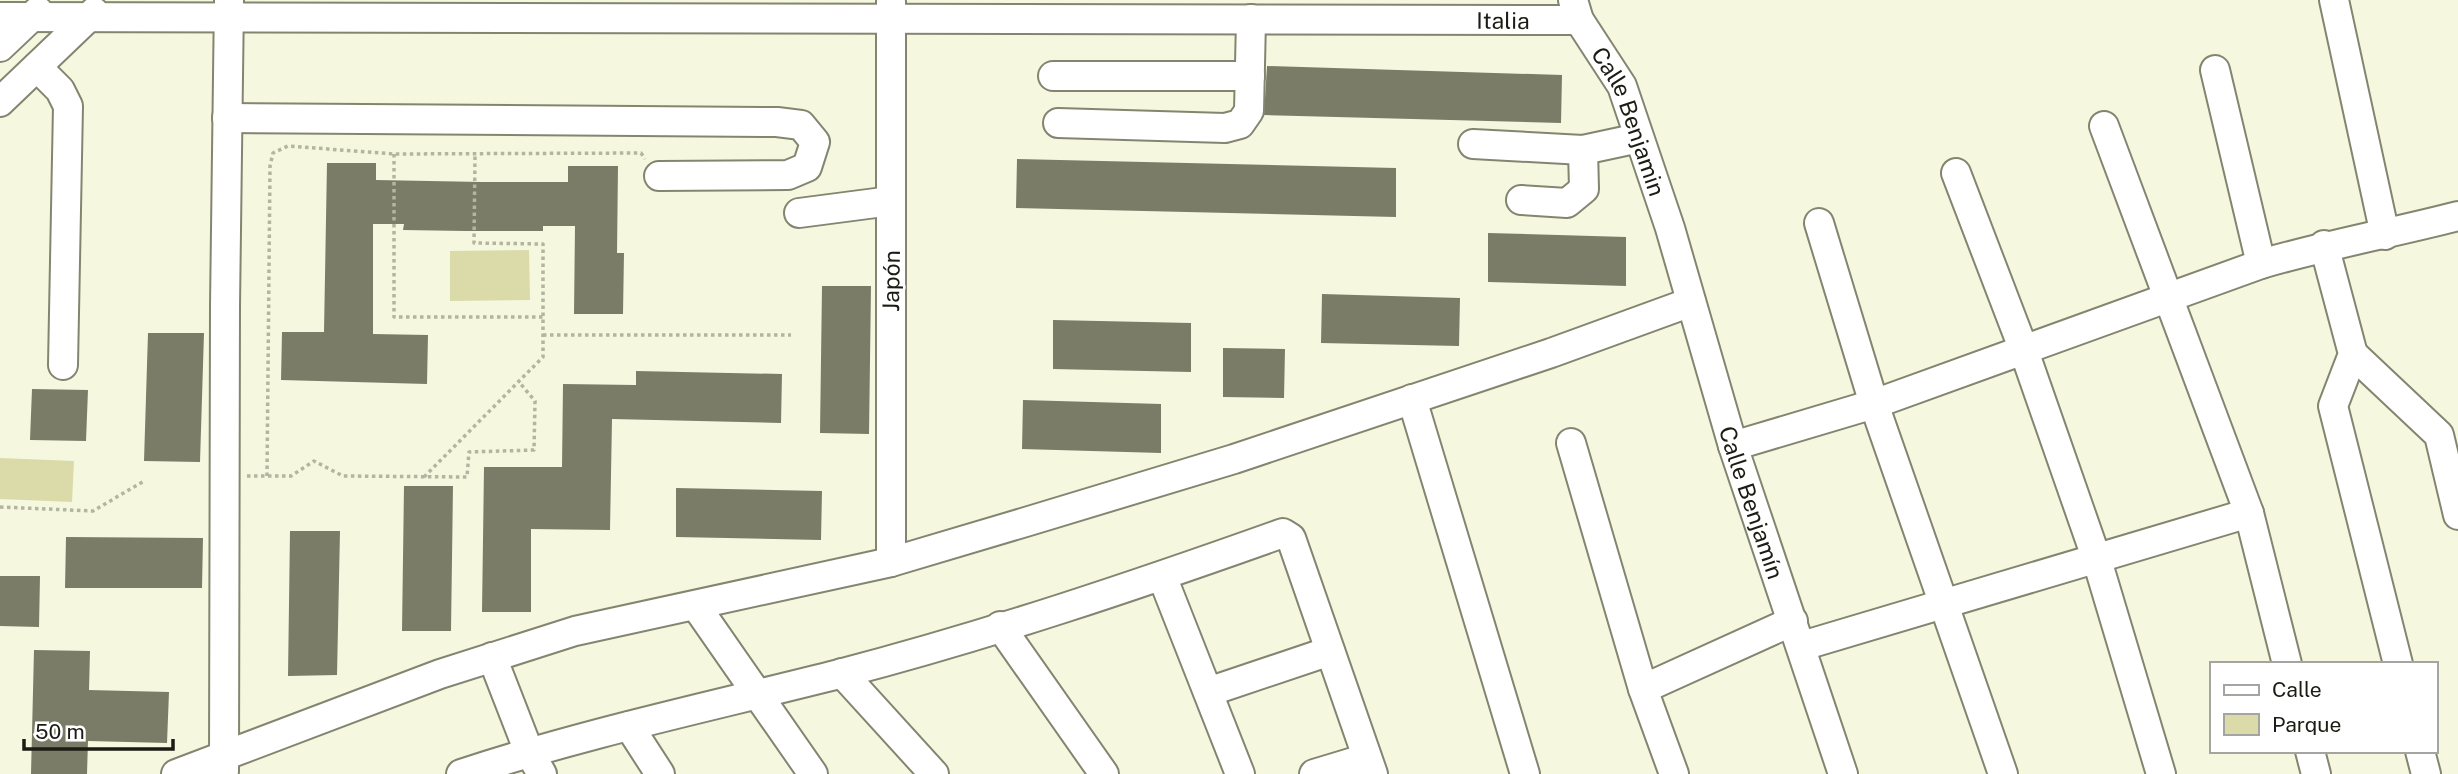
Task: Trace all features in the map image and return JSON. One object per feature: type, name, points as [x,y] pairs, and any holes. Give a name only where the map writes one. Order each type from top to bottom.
[{"type":"street","points":[[2334,0],[2385,235]]},
{"type":"street","points":[[0,47],[41,9]]},
{"type":"street","name":"Italia","points":[[0,17],[41,9],[892,9],[1251,19],[1576,10]]},
{"type":"street","points":[[0,102],[97,9]]},
{"type":"street","points":[[225,764],[224,476],[229,9]]},
{"type":"street","name":"Japón","points":[[891,562],[892,9]]},
{"type":"street","name":"Calle Benjamin","points":[[1576,10],[1622,86],[1670,228]]},
{"type":"street","points":[[1058,122],[1240,124],[1249,111],[1251,19]]},
{"type":"street","points":[[37,67],[60,90],[68,106],[62,365]]},
{"type":"street","points":[[2215,70],[2261,264]]},
{"type":"street","points":[[1053,76],[1250,76]]},
{"type":"street","points":[[227,118],[777,122],[801,125],[815,142],[807,166],[788,175],[659,176]]},
{"type":"street","points":[[2104,126],[2249,513],[2286,662]]},
{"type":"street","points":[[1473,144],[1583,150],[1639,138]]},
{"type":"street","points":[[1521,200],[1567,203],[1584,189],[1583,150]]},
{"type":"street","points":[[1956,173],[2023,348],[2097,560],[2161,774]]},
{"type":"street","points":[[799,213],[891,201]]},
{"type":"street","points":[[1733,446],[1874,404],[2261,264],[2324,245],[2385,235],[2458,216]]},
{"type":"street","points":[[1819,223],[1874,404],[2003,774]]},
{"type":"street","name":"Calle Benjamín","points":[[1670,228],[1733,446],[1843,774]]},
{"type":"street","points":[[2324,245],[2353,355],[2439,435],[2458,515]]},
{"type":"street","points":[[176,774],[225,764],[492,657],[575,631],[891,562],[1234,459],[1691,302]]},
{"type":"street","points":[[2353,355],[2333,406],[2397,662]]},
{"type":"street","points":[[1412,399],[1525,774]]},
{"type":"street","points":[[1571,443],[1643,689],[1674,774]]},
{"type":"street","points":[[1643,689],[1797,634],[1943,603],[2097,560],[2249,513]]},
{"type":"street","points":[[461,774],[532,767],[629,726],[842,673],[1162,576],[1283,533],[1288,534],[1370,766],[1314,774]]},
{"type":"street","points":[[1162,576],[1240,774]]},
{"type":"street","points":[[696,606],[813,774]]},
{"type":"street","points":[[1000,626],[1104,774]]},
{"type":"street","points":[[1208,692],[1330,651]]},
{"type":"street","points":[[492,657],[532,767]]},
{"type":"street","points":[[842,673],[934,774]]},
{"type":"street","points":[[629,726],[660,774]]},
{"type":"street","points":[[2421,753],[2426,774]]},
{"type":"path","points":[[267,476],[270,166],[273,153],[288,146],[394,154],[641,153],[648,174],[659,176]]},
{"type":"path","points":[[394,154],[394,317],[543,317]]},
{"type":"path","points":[[424,477],[543,357],[544,244],[474,243],[475,155]]},
{"type":"path","points":[[543,335],[791,335]]},
{"type":"path","points":[[224,476],[291,476],[314,461],[342,476],[467,477],[469,452],[534,450],[535,401],[519,382]]},
{"type":"path","points":[[0,507],[93,511],[145,481]]},
{"type":"green space","points":[[529,250],[530,300],[450,301],[450,251]]},
{"type":"green space","points":[[0,458],[74,461],[72,502],[0,499]]},
{"type":"building","points":[[1267,66],[1562,75],[1561,123],[1264,115]]},
{"type":"building","points":[[1017,159],[1396,168],[1396,217],[1016,208]]},
{"type":"building","points":[[327,163],[376,163],[376,180],[482,182],[568,182],[568,166],[618,166],[617,253],[624,253],[623,314],[574,314],[575,226],[543,226],[543,231],[465,231],[403,230],[404,224],[373,224],[373,334],[428,335],[427,384],[281,380],[282,332],[324,332]]},
{"type":"building","points":[[1488,233],[1626,237],[1626,286],[1488,282]]},
{"type":"building","points":[[822,286],[871,286],[869,434],[820,433]]},
{"type":"building","points":[[1322,294],[1460,298],[1459,346],[1321,343]]},
{"type":"building","points":[[1053,320],[1191,323],[1191,372],[1053,369]]},
{"type":"building","points":[[148,333],[204,333],[200,462],[144,461]]},
{"type":"building","points":[[1223,348],[1285,349],[1284,398],[1223,397]]},
{"type":"building","points":[[636,371],[782,374],[781,423],[612,419],[610,530],[531,529],[531,612],[482,612],[484,467],[562,467],[563,384],[636,385]]},
{"type":"building","points":[[32,389],[88,390],[86,441],[30,440]]},
{"type":"building","points":[[1023,400],[1161,404],[1161,453],[1022,449]]},
{"type":"building","points":[[404,486],[453,486],[451,631],[402,631]]},
{"type":"building","points":[[676,488],[822,491],[821,540],[676,537]]},
{"type":"building","points":[[290,531],[340,531],[337,675],[288,676]]},
{"type":"building","points":[[66,537],[203,538],[202,588],[65,588]]},
{"type":"building","points":[[0,576],[40,576],[39,627],[0,626]]},
{"type":"building","points":[[34,650],[90,651],[89,690],[169,692],[167,743],[88,741],[87,774],[31,774]]}]
